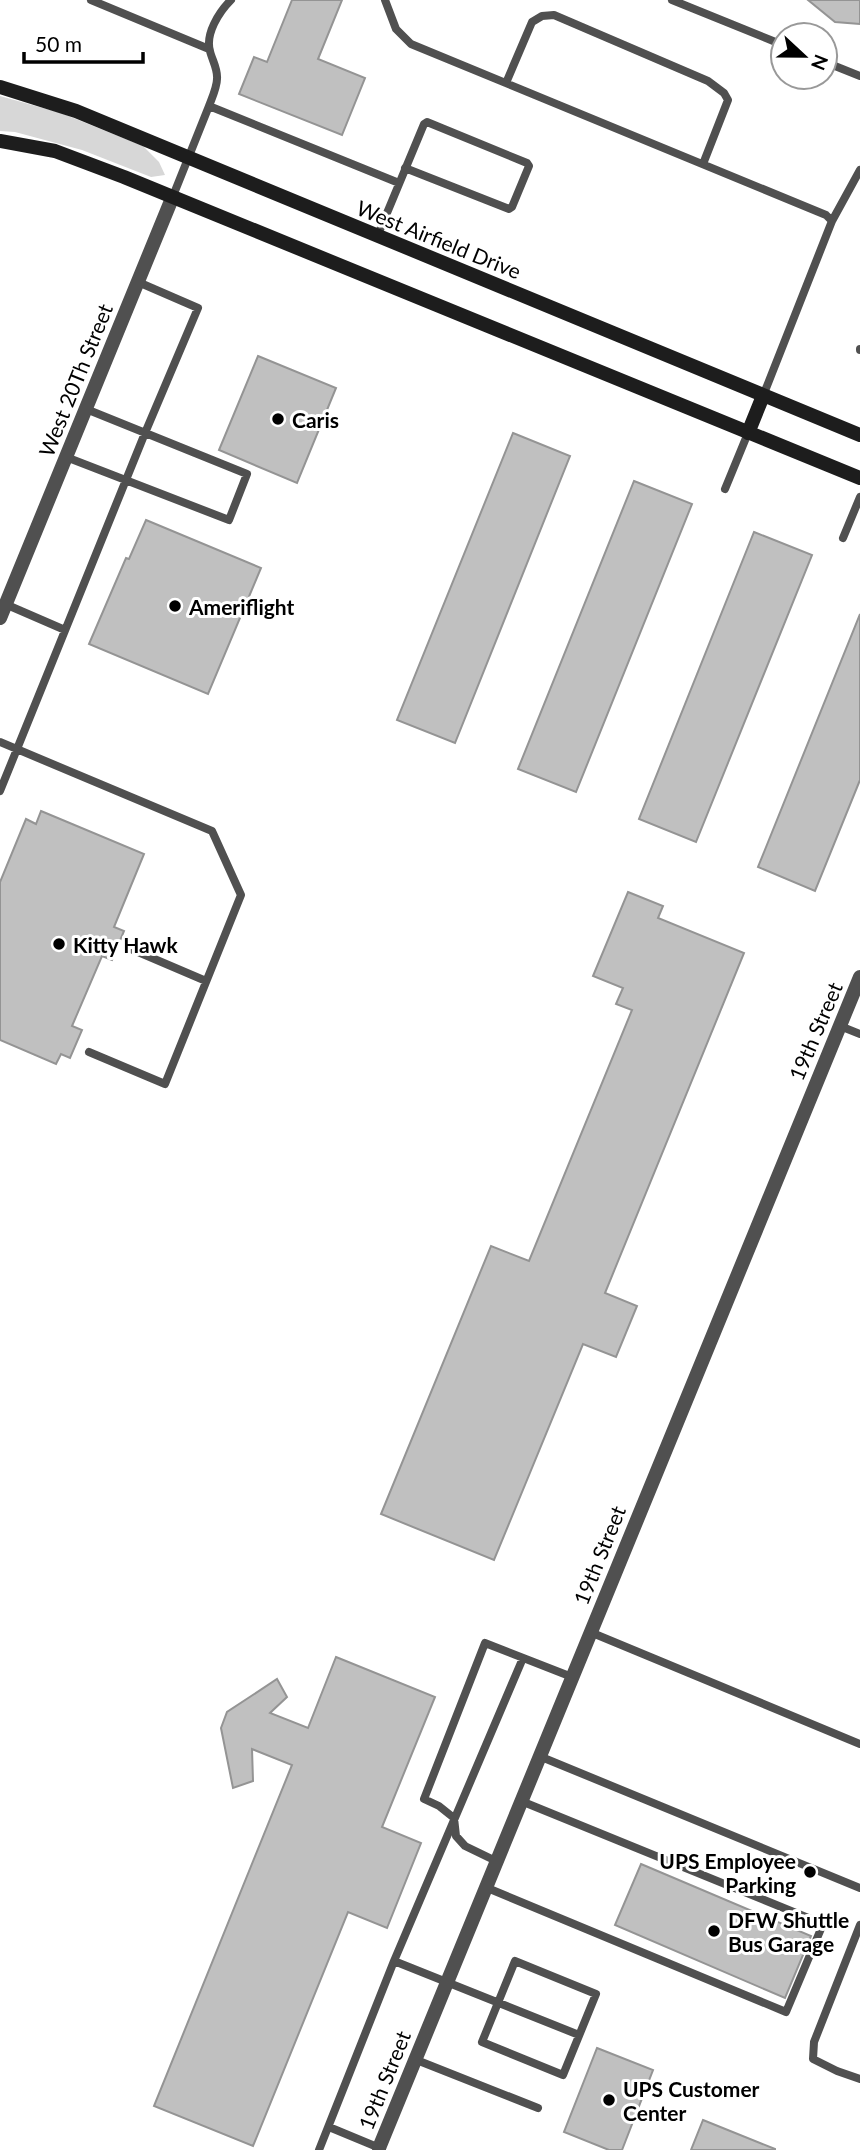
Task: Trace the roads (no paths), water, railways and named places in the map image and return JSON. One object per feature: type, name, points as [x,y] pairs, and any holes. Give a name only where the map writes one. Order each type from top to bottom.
[{"type":"street","name":"West Airfield Drive","points":[[0,87],[76,111],[860,435]]},
{"type":"street","points":[[0,141],[55,151],[173,197],[860,478]]},
{"type":"street","name":"West 20Th Street","points":[[3,611],[173,197]]},
{"type":"street","points":[[748,433],[763,396]]},
{"type":"street","name":"19th Street","points":[[381,2149],[414,2060],[860,977]]},
{"type":"lane","points":[[91,0],[209,49],[209,38],[221,10],[231,0]]},
{"type":"lane","points":[[385,0],[396,29],[411,44],[826,215],[832,221]]},
{"type":"lane","points":[[672,0],[769,39]]},
{"type":"lane","points":[[506,83],[532,22],[542,16],[554,15],[708,80],[724,93],[728,100],[726,110],[703,164]]},
{"type":"lane","name":"West 20Th Street","points":[[173,197],[218,80],[209,49]]},
{"type":"lane","points":[[839,68],[860,76]]},
{"type":"lane","points":[[209,106],[399,183]]},
{"type":"lane","points":[[377,237],[405,168],[424,124],[427,122],[529,166],[509,209],[405,168]]},
{"type":"lane","points":[[763,396],[832,221],[860,170]]},
{"type":"lane","points":[[0,791],[198,308],[138,282]]},
{"type":"lane","points":[[66,457],[229,520],[247,474],[86,409]]},
{"type":"lane","points":[[725,489],[748,433]]},
{"type":"lane","points":[[844,538],[860,498]]},
{"type":"lane","points":[[3,611],[65,630]]},
{"type":"lane","points":[[0,742],[212,831],[241,895],[164,1084],[89,1052]]},
{"type":"lane","points":[[131,949],[206,981]]},
{"type":"lane","points":[[840,1026],[860,1034]]},
{"type":"lane","points":[[590,1632],[860,1744]]},
{"type":"lane","points":[[496,1861],[465,1846],[456,1836],[454,1818],[439,1806],[424,1799],[485,1643],[572,1677]]},
{"type":"lane","points":[[319,2150],[394,1961],[523,1658]]},
{"type":"lane","points":[[539,1756],[860,1888]]},
{"type":"lane","points":[[485,1887],[786,2012],[823,1924],[521,1801]]},
{"type":"lane","points":[[860,1925],[814,2042],[813,2059],[860,2079]]},
{"type":"lane","points":[[394,1961],[579,2035]]},
{"type":"lane","points":[[515,1961],[596,1994],[579,2035],[563,2075],[482,2042],[515,1961]]},
{"type":"lane","points":[[414,2060],[538,2108]]},
{"type":"lane","points":[[329,2127],[381,2149]]},
{"type":"place","name":"Caris","points":[[278,419]]},
{"type":"place","name":"Ameriflight","points":[[175,606]]},
{"type":"place","name":"Kitty Hawk","points":[[59,944]]},
{"type":"place","name":"UPS Employee Parking","points":[[810,1872]]},
{"type":"place","name":"DFW Shuttle Bus Garage","points":[[714,1931]]},
{"type":"place","name":"UPS Customer Center","points":[[609,2100]]}]
